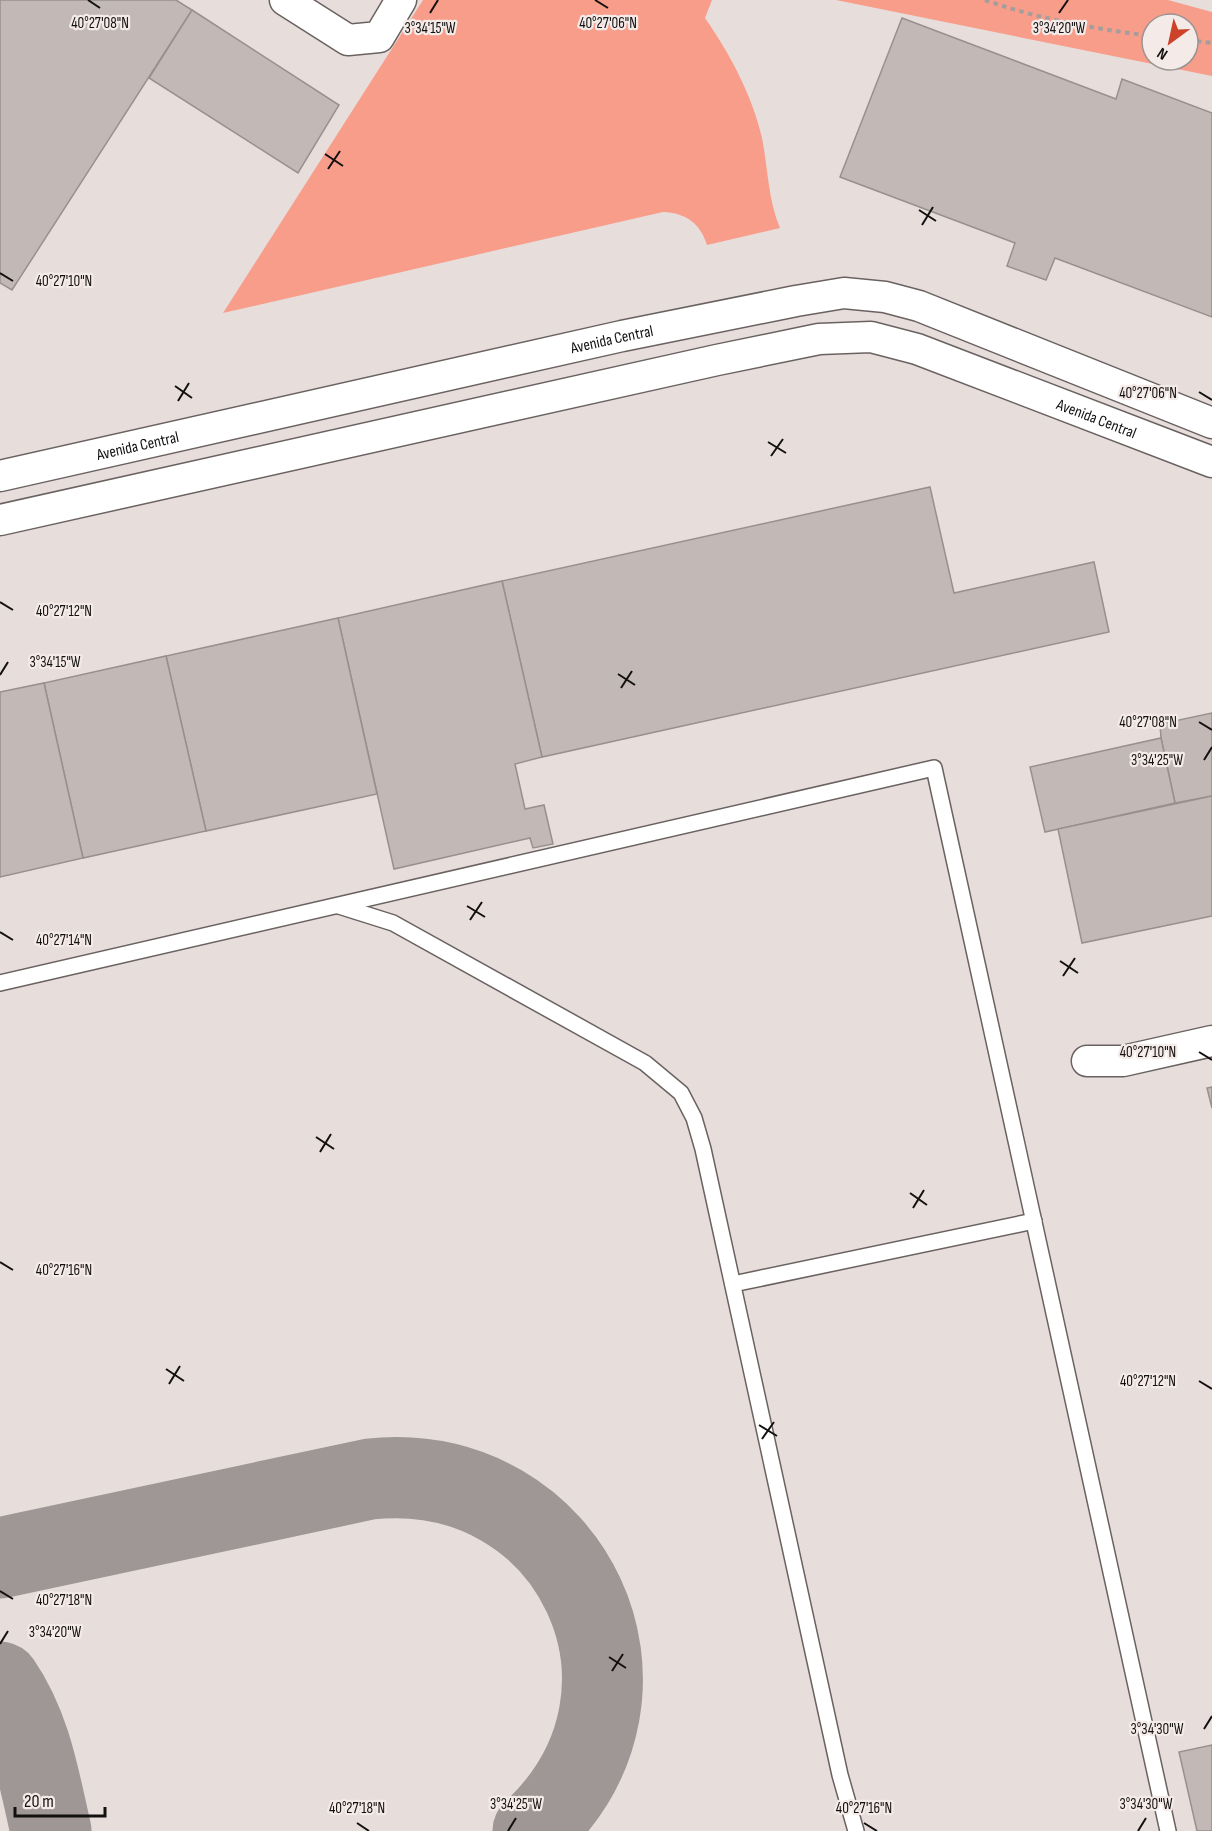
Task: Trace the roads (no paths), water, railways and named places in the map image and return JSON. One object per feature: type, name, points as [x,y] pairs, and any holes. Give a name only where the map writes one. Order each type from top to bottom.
[{"type":"street","points":[[285,0],[348,40],[379,37],[401,0]]},
{"type":"street","name":"Avenida Central","points":[[0,476],[622,336],[844,293],[885,297],[919,306],[1212,423]]},
{"type":"street","name":"Avenida Central","points":[[0,520],[819,339],[871,337],[917,349],[1212,462]]},
{"type":"street","points":[[1087,1061],[1123,1061],[1212,1041]]},
{"type":"lane","points":[[0,983],[934,768],[1168,1831]]},
{"type":"lane","points":[[336,906],[393,923],[645,1063],[681,1093],[694,1118],[703,1149],[840,1775],[856,1831]]},
{"type":"lane","points":[[733,1284],[1034,1221]]}]
